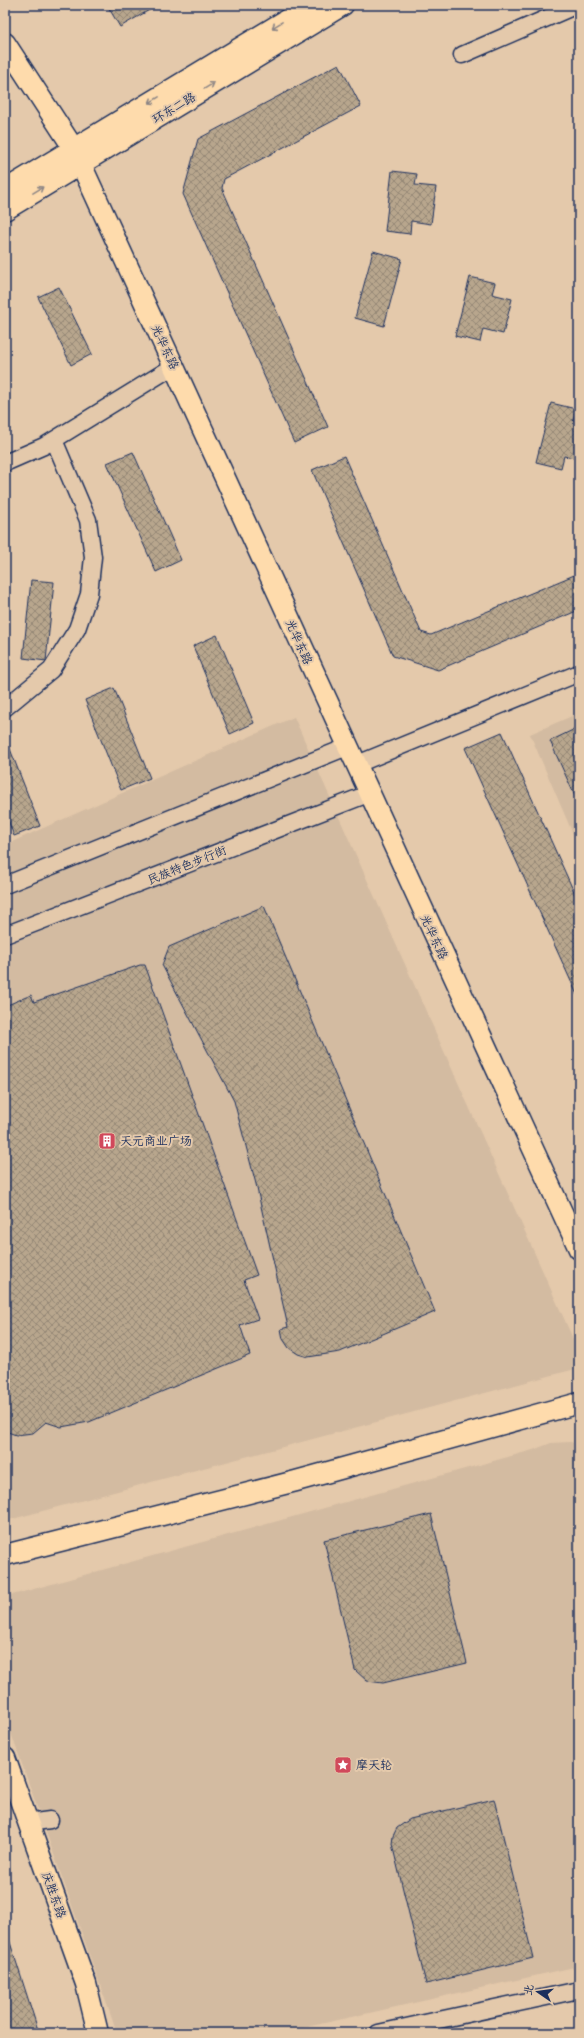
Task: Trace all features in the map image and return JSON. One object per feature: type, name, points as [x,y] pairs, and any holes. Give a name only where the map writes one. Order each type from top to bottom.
[{"type":"main road","name":"环东二路","points":[[5,210],[77,157],[311,5]]},
{"type":"main road","name":"环东二路","points":[[5,190],[77,157],[343,5]]},
{"type":"main road","name":"光华东路","points":[[5,43],[77,157],[174,366],[368,794],[579,1249]]},
{"type":"main road","points":[[5,1555],[296,1481],[579,1403]]},
{"type":"main road","name":"庆胜东路","points":[[5,1758],[86,1984],[98,2033]]},
{"type":"street","points":[[462,56],[577,5]]},
{"type":"street","points":[[5,463],[54,440],[174,366]]},
{"type":"street","points":[[5,708],[51,670],[77,629],[90,594],[93,557],[88,520],[54,440]]},
{"type":"street","points":[[355,765],[579,673]]},
{"type":"street","points":[[5,885],[347,747]]},
{"type":"street","name":"民族特色步行街","points":[[5,935],[368,794]]},
{"type":"street","points":[[28,1823],[50,1820]]},
{"type":"street","points":[[378,2033],[579,1990]]},
{"type":"shaded area","points":[[579,713],[579,848],[530,734]]},
{"type":"shaded area","points":[[294,717],[579,1352],[579,1368],[5,1521],[5,845]]},
{"type":"shaded area","points":[[570,1442],[579,1444],[579,1966],[280,2033],[117,2033],[5,1716],[5,1597],[533,1450],[551,1443]]},
{"type":"building","points":[[107,5],[158,5],[120,27]]},
{"type":"building","points":[[339,64],[361,106],[224,179],[222,188],[328,427],[294,443],[183,194],[198,139]]},
{"type":"building","points":[[392,171],[417,174],[415,185],[436,187],[431,224],[411,221],[410,234],[385,231]]},
{"type":"building","points":[[373,251],[402,259],[384,326],[355,318]]},
{"type":"building","points":[[470,277],[495,283],[492,294],[512,299],[503,334],[483,329],[480,342],[455,336]]},
{"type":"building","points":[[59,287],[92,354],[71,365],[38,297]]},
{"type":"building","points":[[551,403],[576,409],[573,420],[579,422],[579,459],[564,456],[561,468],[536,462]]},
{"type":"building","points":[[133,452],[181,560],[156,572],[107,463]]},
{"type":"building","points":[[344,456],[421,632],[431,635],[579,573],[579,610],[438,670],[393,656],[312,470]]},
{"type":"building","points":[[31,580],[54,582],[46,661],[23,658]]},
{"type":"building","points":[[217,635],[254,723],[230,734],[193,646]]},
{"type":"building","points":[[114,688],[150,778],[121,790],[85,700]]},
{"type":"building","points":[[579,727],[579,805],[550,741]]},
{"type":"building","points":[[502,732],[579,903],[579,999],[465,748]]},
{"type":"building","points":[[5,736],[40,826],[14,836],[5,812]]},
{"type":"building","points":[[264,906],[435,1312],[340,1352],[308,1357],[298,1354],[289,1348],[283,1339],[281,1329],[288,1327],[256,1184],[234,1101],[162,965],[169,947]]},
{"type":"building","name":"天元商业广场","points":[[140,965],[145,965],[257,1275],[244,1280],[258,1319],[240,1325],[250,1355],[89,1422],[61,1427],[46,1422],[33,1433],[16,1435],[5,1431],[5,1006],[31,995],[34,1002]]},
{"type":"building","points":[[431,1514],[467,1663],[383,1683],[367,1681],[355,1670],[324,1540]]},
{"type":"building","points":[[494,1799],[533,1958],[426,1984],[392,1844],[393,1836],[397,1828],[410,1819]]},
{"type":"building","points":[[7,1933],[39,2033],[5,2033],[5,1934]]},
{"type":"place","name":"天元商业广场","points":[[107,1141]]},
{"type":"place","name":"摩天轮","points":[[343,1765]]}]
